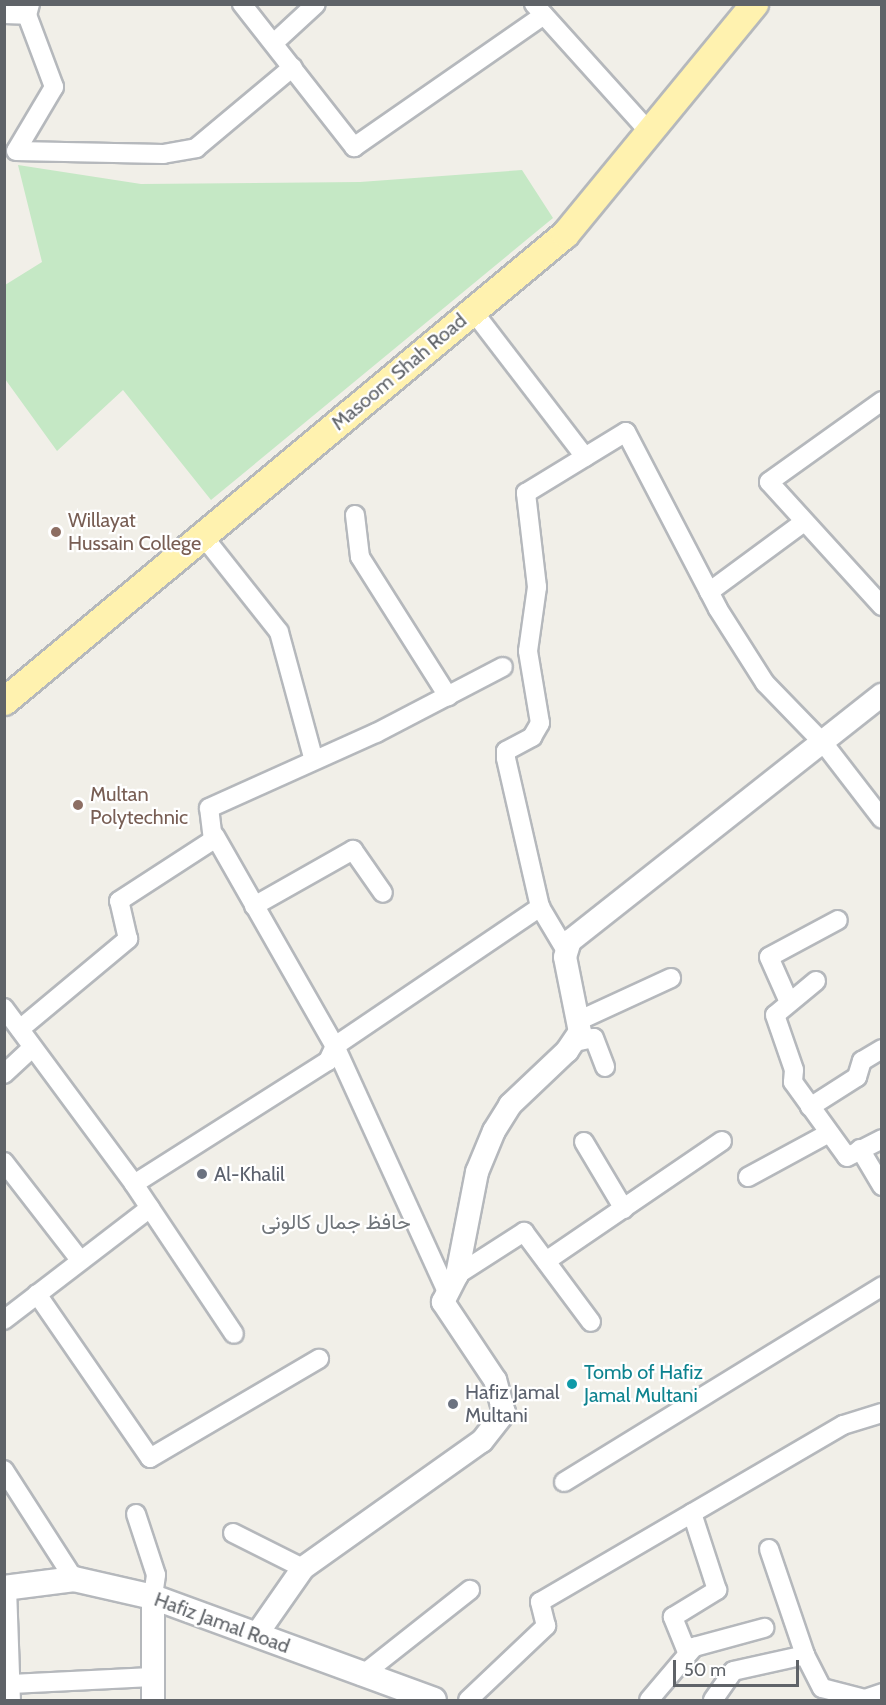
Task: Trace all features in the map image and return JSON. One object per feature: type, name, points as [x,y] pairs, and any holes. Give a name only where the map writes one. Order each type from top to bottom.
[{"type":"main road","name":"Masoom Shah Road","points":[[4,701],[565,234],[651,134],[754,4]]},
{"type":"main road","name":"Hafiz Jamal Road","points":[[6,1588],[74,1579],[153,1597],[257,1634],[361,1676],[434,1701]]},
{"type":"street","points":[[242,4],[276,41],[292,67],[354,147],[539,10],[651,134]]},
{"type":"street","points":[[276,41],[316,4]]},
{"type":"street","points":[[4,15],[29,10],[54,87],[16,151],[163,154],[196,148],[292,67]]},
{"type":"street","points":[[473,311],[585,457]]},
{"type":"street","points":[[882,401],[769,482],[882,606]]},
{"type":"street","points":[[257,1634],[303,1568],[497,1426],[504,1398],[445,1312],[477,1172],[494,1131],[510,1105],[575,1042],[582,1019],[565,949],[540,907],[506,758],[506,751],[532,737],[540,723],[528,651],[537,587],[526,493],[626,432],[709,592],[765,683],[825,745],[882,819]]},
{"type":"street","points":[[355,515],[360,557],[448,696]]},
{"type":"street","points":[[709,592],[804,522]]},
{"type":"street","points":[[203,536],[279,632],[313,758]]},
{"type":"street","points":[[452,1283],[335,1046],[214,836],[209,808],[448,696],[503,667]]},
{"type":"street","points":[[565,949],[579,933],[825,745],[882,695]]},
{"type":"street","points":[[20,1029],[128,939],[118,902],[214,836]]},
{"type":"street","points":[[254,906],[356,849],[383,893]]},
{"type":"street","points":[[134,1184],[328,1061],[335,1046],[540,907]]},
{"type":"street","points":[[789,1002],[769,957],[838,920]]},
{"type":"street","points":[[582,1019],[671,978]]},
{"type":"street","points":[[816,981],[789,1002],[774,1021],[794,1070],[793,1082],[847,1157],[882,1139]]},
{"type":"street","points":[[4,1008],[134,1184],[234,1334]]},
{"type":"street","points":[[575,1042],[594,1038],[605,1067]]},
{"type":"street","points":[[4,1074],[33,1048]]},
{"type":"street","points":[[810,1107],[857,1077],[862,1061],[882,1049]]},
{"type":"street","points":[[748,1177],[828,1133]]},
{"type":"street","points":[[546,1261],[722,1141]]},
{"type":"street","points":[[584,1142],[624,1209]]},
{"type":"street","points":[[860,1149],[882,1186]]},
{"type":"street","points":[[4,1162],[80,1260]]},
{"type":"street","points":[[4,1320],[150,1208]]},
{"type":"street","points":[[452,1283],[518,1233],[529,1236],[591,1322]]},
{"type":"street","points":[[564,1482],[882,1286]]},
{"type":"street","points":[[37,1294],[150,1458],[319,1359]]},
{"type":"street","points":[[468,1701],[546,1626],[540,1602],[843,1425],[882,1413]]},
{"type":"street","points":[[4,1470],[74,1579]]},
{"type":"street","points":[[687,1652],[673,1617],[717,1590],[692,1513]]},
{"type":"street","points":[[136,1514],[156,1575],[153,1597],[153,1701]]},
{"type":"street","points":[[233,1533],[303,1568]]},
{"type":"street","points":[[769,1549],[805,1655],[830,1693],[871,1698]]},
{"type":"street","points":[[6,1588],[10,1692],[153,1677]]},
{"type":"street","points":[[361,1676],[470,1590]]},
{"type":"street","points":[[649,1701],[687,1652],[764,1628]]},
{"type":"street","points":[[713,1701],[733,1671],[805,1655]]},
{"type":"green space","points":[[18,165],[141,184],[360,182],[522,170],[553,218],[211,500],[123,390],[57,451],[5,379],[5,285],[42,262]]},
{"type":"place","name":"Willayat Hussain College","points":[[56,532]]},
{"type":"place","name":"Multan Polytechnic","points":[[78,805]]},
{"type":"place","name":"Al-Khalil","points":[[202,1174]]},
{"type":"place","name":"Tomb of Hafiz Jamal Multani","points":[[572,1384]]},
{"type":"place","name":"Hafiz Jamal Multani","points":[[453,1404]]},
{"type":"district","name":"حافظ جمال کالونی","points":[[336,1222]]}]
